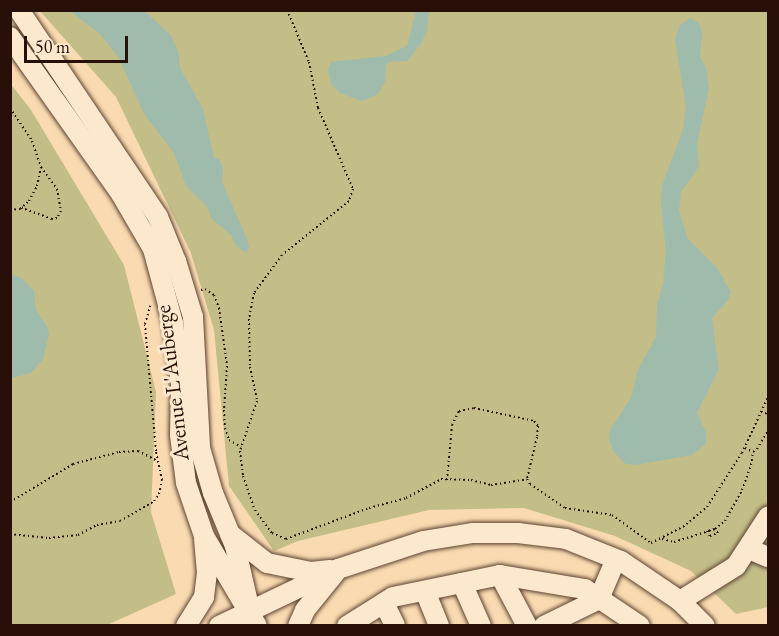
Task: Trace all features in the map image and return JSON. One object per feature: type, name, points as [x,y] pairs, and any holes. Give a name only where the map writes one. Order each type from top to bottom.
[{"type":"street","name":"Avenue L'Auberge","points":[[19,10],[158,217],[193,316],[200,448],[213,492],[230,534],[253,618]]},
{"type":"street","name":"Avenue L'Auberge","points":[[10,37],[121,194],[153,249],[173,323],[181,384],[180,435],[186,483],[204,536],[253,618]]},
{"type":"street","points":[[680,601],[736,566],[768,517]]},
{"type":"street","points":[[219,626],[253,618],[338,569],[423,541],[472,534],[518,533],[566,539],[616,559],[680,601],[705,626]]},
{"type":"street","points":[[230,534],[267,563],[310,572],[338,569]]},
{"type":"street","points":[[186,626],[204,597],[207,573],[204,536]]},
{"type":"street","points":[[749,549],[768,557]]},
{"type":"street","points":[[544,626],[599,599],[616,559]]},
{"type":"street","points":[[298,626],[305,610],[338,569]]},
{"type":"street","points":[[500,575],[527,626]]},
{"type":"street","points":[[349,625],[393,597],[500,575],[585,589],[633,624]]},
{"type":"street","points":[[462,583],[481,626]]},
{"type":"street","points":[[425,591],[439,626]]},
{"type":"street","points":[[384,603],[395,626]]},
{"type":"path","points":[[287,10],[309,62],[318,108],[353,189],[349,201],[278,260],[254,293],[249,319],[250,367],[257,401],[241,447],[243,476],[255,510],[272,533],[286,539],[369,508],[406,498],[441,480],[471,480],[491,485],[527,479]]},
{"type":"path","points":[[10,108],[32,141],[41,167],[57,189],[61,211],[57,218],[52,219],[22,208],[34,190],[41,167]]},
{"type":"path","points":[[10,210],[25,206]]},
{"type":"path","points":[[186,294],[205,289],[214,295],[219,308],[227,366],[225,428],[228,440],[241,447]]},
{"type":"path","points":[[10,534],[49,538],[78,535],[97,525],[120,521],[154,501],[159,494],[162,480],[158,462],[145,324],[147,311],[153,302],[166,299]]},
{"type":"path","points":[[447,480],[452,425],[459,411],[474,408],[534,421],[538,426],[527,479],[530,484],[565,508],[612,514],[651,543],[683,527],[707,507],[745,448],[768,397]]},
{"type":"path","points":[[761,412],[766,413],[768,417]]},
{"type":"path","points":[[662,539],[674,542],[720,527],[742,489],[753,452],[768,431]]},
{"type":"path","points":[[745,448],[753,452]]},
{"type":"path","points":[[10,501],[74,464],[84,461],[119,452],[138,451],[158,462]]},
{"type":"shaded area","points":[[40,11],[768,11],[768,607],[736,614],[691,571],[615,536],[524,508],[429,510],[298,541],[274,551],[229,486],[214,330],[191,253],[116,97]]},
{"type":"shaded area","points":[[70,11],[144,11],[170,34],[178,51],[180,68],[203,109],[214,158],[219,159],[223,168],[222,182],[247,239],[249,247],[246,253],[236,246],[231,235],[212,219],[207,207],[186,186],[174,153],[144,114],[119,58],[99,33]]},
{"type":"shaded area","points":[[416,11],[429,11],[427,31],[420,45],[407,61],[386,64],[385,82],[378,94],[362,101],[340,93],[331,84],[328,69],[331,62],[385,56],[407,46]]},
{"type":"shaded area","points":[[690,18],[699,23],[702,33],[700,57],[706,68],[709,88],[697,144],[699,166],[681,192],[679,211],[688,239],[717,268],[731,292],[728,300],[712,318],[719,369],[697,413],[706,432],[706,444],[692,455],[635,465],[626,464],[614,452],[609,440],[610,430],[631,398],[638,369],[656,337],[657,305],[663,283],[666,251],[661,205],[662,186],[683,129],[686,107],[675,39],[679,26]]},
{"type":"shaded area","points":[[10,83],[31,110],[124,265],[156,392],[151,512],[176,594],[107,625],[11,625]]},
{"type":"shaded area","points":[[10,274],[22,278],[34,291],[36,310],[48,328],[49,335],[43,359],[31,373],[11,378]]}]
